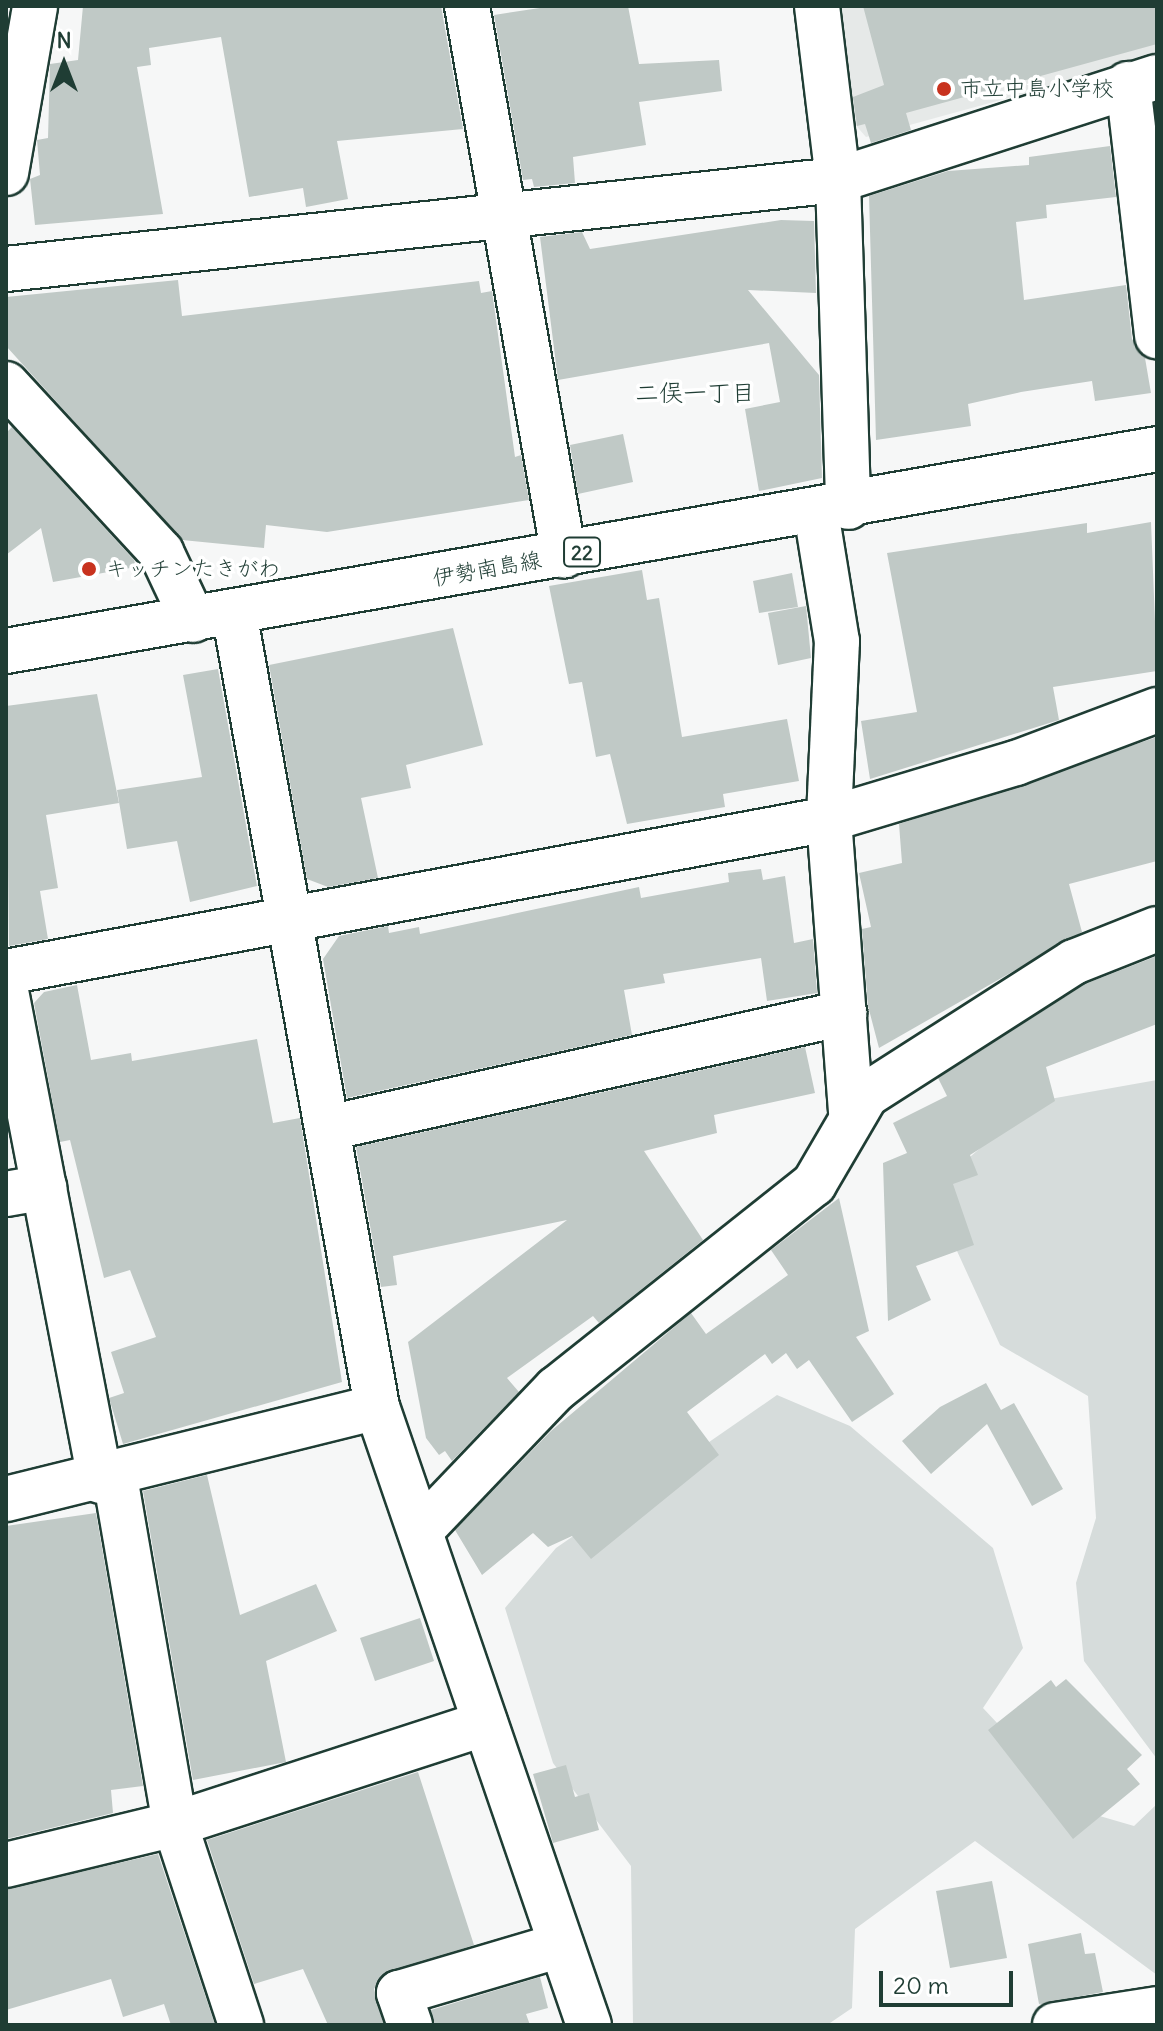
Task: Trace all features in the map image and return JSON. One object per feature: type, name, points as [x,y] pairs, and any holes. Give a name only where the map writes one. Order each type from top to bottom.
[{"type":"street","points":[[6,173],[35,6]]},
{"type":"street","points":[[467,6],[564,556]]},
{"type":"street","points":[[817,6],[838,180],[832,509],[837,641],[829,819],[851,1113]]},
{"type":"street","points":[[6,269],[838,180],[1143,80],[1157,336]]},
{"type":"street","points":[[6,384],[161,552],[213,616],[290,921],[377,1407],[422,1529],[589,2025]]},
{"type":"street","name":"伊勢南島線","points":[[6,651],[832,509],[1157,449]]},
{"type":"street","points":[[6,972],[829,819],[1016,763],[1157,710]]},
{"type":"street","points":[[422,1529],[556,1389],[814,1184],[851,1113],[866,1095],[1074,962],[1157,929]]},
{"type":"street","points":[[6,991],[25,1191],[108,1479],[175,1824],[241,2025]]},
{"type":"street","points":[[328,1128],[844,1013]]},
{"type":"street","points":[[6,1499],[108,1479],[377,1407]]},
{"type":"street","points":[[6,1865],[175,1824],[485,1723]]},
{"type":"street","points":[[410,2025],[399,1993],[561,1945]]},
{"type":"street","points":[[1055,2025],[1157,2009]]},
{"type":"shaded area","name":"市立中島小学校","points":[[836,6],[1157,6],[1157,57],[866,137],[852,121]]},
{"type":"shaded area","points":[[1157,1080],[1157,1759],[1084,1661],[1076,1583],[1096,1518],[1088,1396],[1000,1345],[930,1192],[1033,1102]]},
{"type":"shaded area","points":[[777,1395],[850,1426],[993,1548],[1023,1648],[983,1708],[1079,1810],[1134,1826],[1157,1804],[1157,1975],[975,1841],[855,1929],[852,2008],[827,2025],[633,2025],[631,1866],[553,1763],[505,1608],[556,1548]]},
{"type":"building","points":[[83,6],[441,6],[463,129],[337,141],[348,199],[306,207],[303,188],[249,197],[221,37],[149,48],[151,65],[137,67],[163,214],[35,225],[30,179],[40,175],[37,140],[48,138],[50,64],[78,60]]},
{"type":"building","points":[[553,6],[628,6],[639,64],[719,60],[722,91],[639,102],[646,145],[573,157],[575,183],[534,187],[532,179],[523,180],[494,15]]},
{"type":"building","name":"市立中島小学校","points":[[863,6],[1157,6],[1157,44],[906,113],[911,130],[871,143],[865,124],[857,126],[853,97],[884,85]]},
{"type":"building","points":[[1110,146],[1116,197],[1046,205],[1047,218],[1016,222],[1024,300],[1126,285],[1132,339],[1145,358],[1151,393],[1095,401],[1092,381],[1021,392],[968,404],[971,426],[876,440],[869,196],[948,171],[1029,165],[1029,157]]},
{"type":"building","points":[[781,220],[814,221],[816,293],[748,290],[819,375],[822,478],[759,491],[745,409],[780,402],[769,343],[558,380],[540,237],[582,232],[590,249]]},
{"type":"building","points":[[178,280],[182,316],[479,281],[481,293],[492,291],[515,457],[521,455],[529,500],[327,532],[266,525],[264,548],[182,540],[6,346],[6,297]]},
{"type":"building","points":[[12,427],[134,560],[136,567],[53,582],[41,528],[6,555],[6,433]]},
{"type":"building","points":[[623,434],[633,482],[578,494],[570,445]]},
{"type":"building","points":[[1151,522],[1157,671],[1053,687],[1059,720],[870,779],[861,721],[917,712],[887,553],[1087,523],[1087,533]]},
{"type":"building","points":[[642,570],[647,600],[659,598],[682,737],[787,719],[799,781],[723,794],[725,807],[627,824],[610,754],[596,757],[582,682],[569,684],[549,586]]},
{"type":"building","points":[[792,573],[798,607],[759,613],[753,581]]},
{"type":"building","points":[[806,606],[811,658],[778,665],[768,613]]},
{"type":"building","points":[[453,628],[483,745],[406,765],[411,788],[361,798],[378,878],[328,887],[307,879],[269,665]]},
{"type":"building","points":[[218,669],[257,886],[190,902],[177,841],[127,849],[117,790],[202,777],[183,675]]},
{"type":"building","points":[[97,694],[119,803],[46,815],[58,888],[40,891],[48,939],[9,946],[6,706]]},
{"type":"building","points":[[1157,737],[1157,861],[1069,884],[1082,932],[879,1048],[868,1006],[862,929],[871,927],[859,873],[902,863],[899,824]]},
{"type":"building","points":[[761,869],[763,880],[785,876],[794,943],[813,939],[817,993],[767,1001],[761,958],[663,974],[665,983],[624,990],[632,1035],[347,1098],[323,959],[339,936],[388,926],[389,933],[419,927],[420,934],[639,887],[641,898],[729,882],[728,873]]},
{"type":"building","points":[[1157,956],[1157,1024],[1046,1067],[1055,1101],[970,1155],[978,1175],[953,1184],[974,1245],[916,1266],[931,1300],[888,1321],[883,1163],[907,1153],[893,1123],[947,1096],[938,1078],[1085,984]]},
{"type":"building","points":[[77,985],[91,1060],[131,1053],[132,1061],[257,1039],[273,1123],[300,1118],[342,1382],[123,1444],[109,1398],[124,1393],[111,1352],[156,1337],[130,1270],[104,1278],[70,1140],[60,1142],[34,1003],[44,992]]},
{"type":"building","points":[[805,1047],[815,1093],[714,1115],[717,1133],[644,1151],[703,1240],[599,1323],[593,1316],[507,1378],[519,1392],[452,1461],[445,1451],[439,1455],[426,1438],[408,1342],[567,1220],[393,1256],[397,1285],[381,1287],[356,1147]]},
{"type":"building","points":[[839,1198],[869,1331],[856,1337],[894,1394],[852,1422],[809,1360],[797,1369],[786,1353],[772,1364],[765,1354],[687,1412],[719,1455],[591,1559],[572,1536],[548,1547],[533,1533],[482,1575],[455,1530],[551,1431],[691,1313],[706,1334],[788,1275],[771,1250]]},
{"type":"building","points":[[986,1383],[1001,1410],[1014,1403],[1063,1489],[1032,1506],[987,1424],[931,1474],[902,1441],[940,1407]]},
{"type":"building","points":[[207,1475],[240,1615],[316,1584],[337,1631],[266,1661],[286,1762],[193,1780],[143,1491]]},
{"type":"building","points":[[96,1513],[143,1786],[111,1790],[113,1813],[6,1839],[6,1526]]},
{"type":"building","points":[[420,1618],[434,1661],[375,1681],[360,1638]]},
{"type":"building","points":[[1066,1679],[1142,1755],[1127,1769],[1140,1784],[1073,1839],[988,1730],[1051,1680],[1056,1687]]},
{"type":"building","points":[[566,1765],[575,1797],[589,1793],[599,1830],[553,1843],[533,1774]]},
{"type":"building","points":[[418,1772],[474,1945],[381,1976],[374,1989],[384,2025],[328,2025],[303,1969],[254,1984],[207,1840]]},
{"type":"building","points":[[158,1854],[215,2025],[171,2025],[164,2004],[123,2017],[111,1979],[6,2010],[6,1889]]},
{"type":"building","points":[[992,1881],[1007,1958],[950,1968],[936,1891]]},
{"type":"building","points":[[1081,1933],[1085,1954],[1095,1953],[1103,1992],[1039,2004],[1028,1944]]},
{"type":"building","points":[[540,1977],[548,2008],[526,2014],[530,2025],[434,2025],[431,2010]]},
{"type":"place","name":"市立中島小学校","points":[[944,89]]},
{"type":"place","name":"キッチンたきがわ","points":[[89,569]]},
{"type":"district","name":"二俣一丁目","points":[[695,393]]}]
